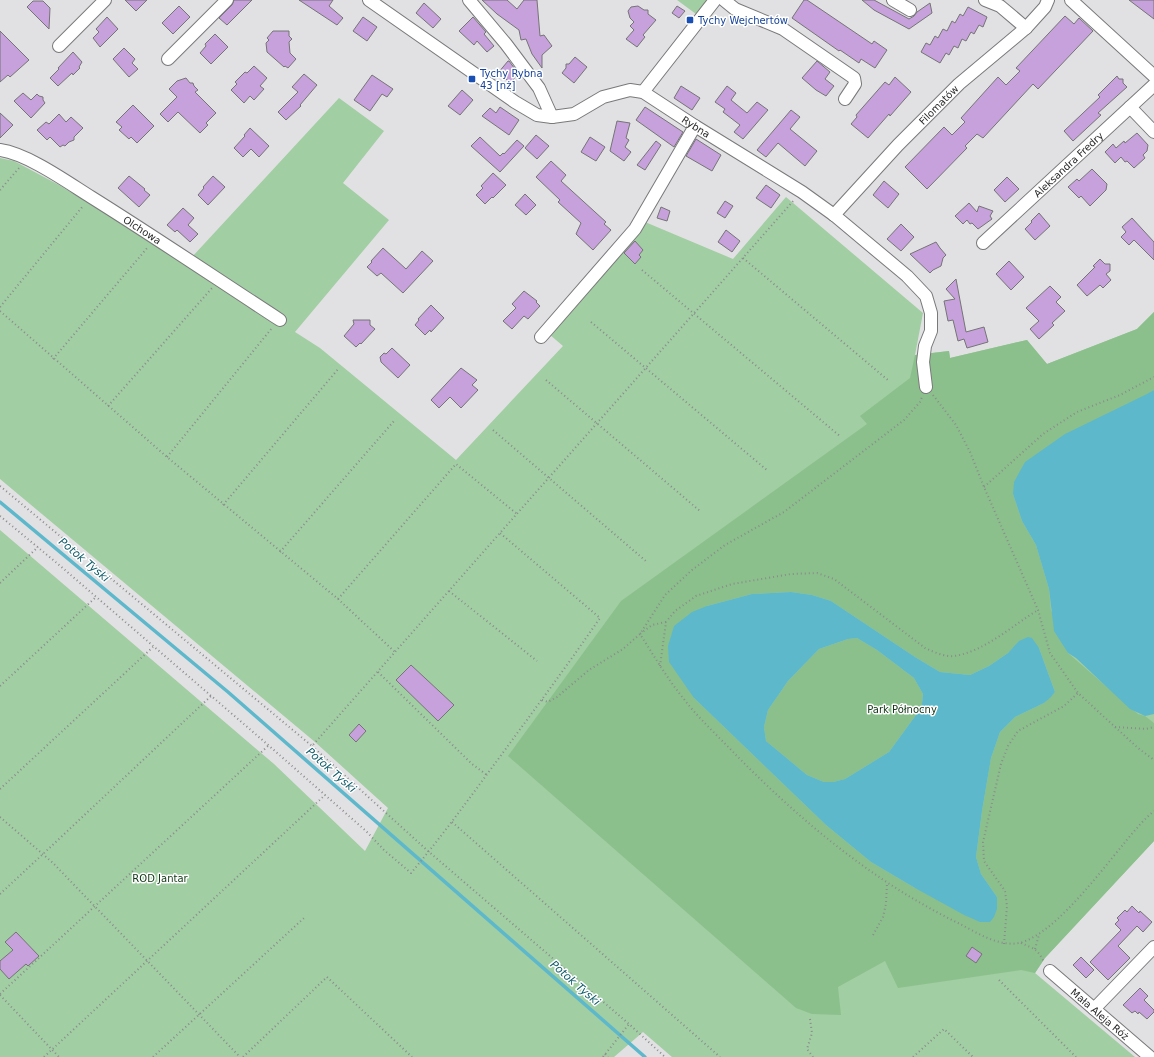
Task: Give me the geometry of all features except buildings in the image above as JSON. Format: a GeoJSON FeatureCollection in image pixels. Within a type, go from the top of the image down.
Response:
{"type":"FeatureCollection","features":[{"type":"Feature","properties":{"kind":"street"},"geometry":{"type":"LineString","coordinates":[[59,46],[105,0]]}},
{"type":"Feature","properties":{"kind":"street"},"geometry":{"type":"LineString","coordinates":[[168,59],[227,0]]}},
{"type":"Feature","properties":{"kind":"street"},"geometry":{"type":"LineString","coordinates":[[369,0],[515,102],[537,115],[552,117],[574,114],[603,98],[630,90],[643,92],[715,0]]}},
{"type":"Feature","properties":{"kind":"street"},"geometry":{"type":"LineString","coordinates":[[469,0],[506,44],[539,88],[552,117]]}},
{"type":"Feature","properties":{"kind":"street"},"geometry":{"type":"LineString","coordinates":[[724,0],[735,9],[783,29],[854,78],[855,84],[845,99]]}},
{"type":"Feature","properties":{"kind":"street"},"geometry":{"type":"LineString","coordinates":[[893,0],[910,10]]}},
{"type":"Feature","properties":{"kind":"street"},"geometry":{"type":"LineString","coordinates":[[985,0],[1000,6],[1026,28]]}},
{"type":"Feature","properties":{"kind":"street","name":"Filomatów"},"geometry":{"type":"LineString","coordinates":[[834,215],[898,145],[959,84],[1026,28],[1048,0]]}},
{"type":"Feature","properties":{"kind":"street"},"geometry":{"type":"LineString","coordinates":[[1071,0],[1154,76]]}},
{"type":"Feature","properties":{"kind":"street","name":"Aleksandra Fredry"},"geometry":{"type":"LineString","coordinates":[[983,244],[1154,85]]}},
{"type":"Feature","properties":{"kind":"street","name":"Rybna"},"geometry":{"type":"LineString","coordinates":[[643,92],[802,192],[834,215],[907,276],[926,296],[931,313],[931,331],[923,362],[926,387]]}},
{"type":"Feature","properties":{"kind":"street"},"geometry":{"type":"LineString","coordinates":[[1130,106],[1154,132]]}},
{"type":"Feature","properties":{"kind":"street"},"geometry":{"type":"LineString","coordinates":[[541,337],[635,229],[696,126]]}},
{"type":"Feature","properties":{"kind":"street","name":"Olchowa"},"geometry":{"type":"LineString","coordinates":[[0,150],[23,156],[155,238],[279,319]]}},
{"type":"Feature","properties":{"kind":"street"},"geometry":{"type":"LineString","coordinates":[[1094,1009],[1154,947]]}},
{"type":"Feature","properties":{"kind":"street","name":"Mała Aleja Róż"},"geometry":{"type":"LineString","coordinates":[[1050,971],[1150,1057]]}},
{"type":"Feature","properties":{"kind":"path"},"geometry":{"type":"LineString","coordinates":[[0,190],[20,166]]}},
{"type":"Feature","properties":{"kind":"path"},"geometry":{"type":"LineString","coordinates":[[312,746],[802,192]]}},
{"type":"Feature","properties":{"kind":"path"},"geometry":{"type":"LineString","coordinates":[[0,307],[85,204]]}},
{"type":"Feature","properties":{"kind":"path"},"geometry":{"type":"LineString","coordinates":[[54,359],[155,238]]}},
{"type":"Feature","properties":{"kind":"path"},"geometry":{"type":"LineString","coordinates":[[743,258],[889,381]]}},
{"type":"Feature","properties":{"kind":"path"},"geometry":{"type":"LineString","coordinates":[[642,270],[841,436]]}},
{"type":"Feature","properties":{"kind":"path"},"geometry":{"type":"LineString","coordinates":[[108,406],[212,288]]}},
{"type":"Feature","properties":{"kind":"path"},"geometry":{"type":"LineString","coordinates":[[0,311],[222,505],[338,599],[395,652]]}},
{"type":"Feature","properties":{"kind":"path"},"geometry":{"type":"LineString","coordinates":[[166,457],[279,319]]}},
{"type":"Feature","properties":{"kind":"path"},"geometry":{"type":"LineString","coordinates":[[591,322],[768,472]]}},
{"type":"Feature","properties":{"kind":"path"},"geometry":{"type":"LineString","coordinates":[[222,505],[339,368]]}},
{"type":"Feature","properties":{"kind":"path"},"geometry":{"type":"LineString","coordinates":[[984,487],[1038,439],[1077,412],[1120,395],[1154,377]]}},
{"type":"Feature","properties":{"kind":"path"},"geometry":{"type":"LineString","coordinates":[[546,380],[700,511]]}},
{"type":"Feature","properties":{"kind":"path"},"geometry":{"type":"LineString","coordinates":[[640,634],[666,595],[692,570],[725,545],[784,512],[904,420],[920,402],[926,387],[956,425],[970,452],[1038,610],[1050,653],[1078,693],[1138,748],[1154,760]]}},
{"type":"Feature","properties":{"kind":"path"},"geometry":{"type":"LineString","coordinates":[[280,552],[394,421]]}},
{"type":"Feature","properties":{"kind":"path"},"geometry":{"type":"LineString","coordinates":[[493,430],[647,562]]}},
{"type":"Feature","properties":{"kind":"path"},"geometry":{"type":"LineString","coordinates":[[338,599],[456,464],[517,514]]}},
{"type":"Feature","properties":{"kind":"path"},"geometry":{"type":"LineString","coordinates":[[0,486],[312,746],[429,852],[629,1024],[664,1057]]}},
{"type":"Feature","properties":{"kind":"path"},"geometry":{"type":"LineString","coordinates":[[0,516],[269,745],[411,873],[429,852],[487,775],[600,618],[500,533]]}},
{"type":"Feature","properties":{"kind":"path"},"geometry":{"type":"LineString","coordinates":[[0,583],[38,547]]}},
{"type":"Feature","properties":{"kind":"path"},"geometry":{"type":"LineString","coordinates":[[660,666],[666,622],[675,611],[696,596],[732,584],[791,574],[817,574],[834,579],[925,648],[942,655],[954,656],[975,649],[999,636],[1038,610]]}},
{"type":"Feature","properties":{"kind":"path"},"geometry":{"type":"LineString","coordinates":[[449,591],[537,661]]}},
{"type":"Feature","properties":{"kind":"path"},"geometry":{"type":"LineString","coordinates":[[0,686],[96,597]]}},
{"type":"Feature","properties":{"kind":"path"},"geometry":{"type":"LineString","coordinates":[[542,700],[548,702],[558,697],[590,670],[623,649],[652,625],[666,622]]}},
{"type":"Feature","properties":{"kind":"path"},"geometry":{"type":"LineString","coordinates":[[640,634],[660,666],[683,698],[707,726],[770,789],[864,867],[887,883],[949,918],[1004,944],[1019,943],[1039,935],[1070,907],[1137,828],[1154,811]]}},
{"type":"Feature","properties":{"kind":"path"},"geometry":{"type":"LineString","coordinates":[[0,789],[153,646]]}},
{"type":"Feature","properties":{"kind":"path"},"geometry":{"type":"LineString","coordinates":[[378,672],[472,764],[487,775]]}},
{"type":"Feature","properties":{"kind":"path"},"geometry":{"type":"LineString","coordinates":[[1004,944],[1007,906],[1005,891],[984,861],[983,842],[1002,764],[1008,746],[1018,731],[1064,706],[1078,693]]}},
{"type":"Feature","properties":{"kind":"path"},"geometry":{"type":"LineString","coordinates":[[0,894],[211,696]]}},
{"type":"Feature","properties":{"kind":"path"},"geometry":{"type":"LineString","coordinates":[[1115,727],[1146,729],[1154,727]]}},
{"type":"Feature","properties":{"kind":"path"},"geometry":{"type":"LineString","coordinates":[[59,1057],[0,995],[269,745]]}},
{"type":"Feature","properties":{"kind":"path"},"geometry":{"type":"LineString","coordinates":[[44,1057],[325,794]]}},
{"type":"Feature","properties":{"kind":"path"},"geometry":{"type":"LineString","coordinates":[[0,817],[43,854],[241,1057],[327,977],[412,1057]]}},
{"type":"Feature","properties":{"kind":"path"},"geometry":{"type":"LineString","coordinates":[[451,822],[720,1057]]}},
{"type":"Feature","properties":{"kind":"path"},"geometry":{"type":"LineString","coordinates":[[873,935],[883,917],[886,904],[887,883]]}},
{"type":"Feature","properties":{"kind":"path"},"geometry":{"type":"LineString","coordinates":[[154,1057],[199,1013],[304,918]]}},
{"type":"Feature","properties":{"kind":"path"},"geometry":{"type":"LineString","coordinates":[[1035,949],[1039,935]]}},
{"type":"Feature","properties":{"kind":"path"},"geometry":{"type":"LineString","coordinates":[[1019,943],[1035,949],[1040,953],[1043,961],[1050,971]]}},
{"type":"Feature","properties":{"kind":"path"},"geometry":{"type":"LineString","coordinates":[[999,980],[1076,1057]]}},
{"type":"Feature","properties":{"kind":"path"},"geometry":{"type":"LineString","coordinates":[[810,1019],[812,1033],[807,1050],[813,1057]]}},
{"type":"Feature","properties":{"kind":"path"},"geometry":{"type":"LineString","coordinates":[[603,1057],[629,1024]]}},
{"type":"Feature","properties":{"kind":"path"},"geometry":{"type":"LineString","coordinates":[[913,1057],[944,1028],[973,1057]]}},
{"type":"Feature","properties":{"kind":"path"},"geometry":{"type":"LineString","coordinates":[[605,1054],[608,1057]]}},
{"type":"Feature","properties":{"kind":"green space"},"geometry":{"type":"Polygon","coordinates":[[[677,0],[707,0],[696,14],[677,0]]]}},
{"type":"Feature","properties":{"kind":"green space","name":"ROD Jantar"},"geometry":{"type":"Polygon","coordinates":[[[339,98],[384,131],[343,183],[389,220],[295,332],[320,348],[456,460],[563,346],[549,334],[645,222],[733,259],[786,197],[923,313],[915,355],[949,351],[950,358],[1027,340],[1047,364],[1137,329],[1154,312],[1154,841],[1045,958],[1035,973],[1135,1057],[672,1057],[643,1032],[614,1057],[0,1057],[0,530],[274,764],[365,851],[388,808],[315,742],[0,479],[0,158],[14,161],[59,185],[183,261],[192,257],[339,98]]]}},
{"type":"Feature","properties":{"kind":"green space","name":"Park Północny"},"geometry":{"type":"Polygon","coordinates":[[[1154,312],[1154,390],[1013,494],[1022,521],[1036,545],[1049,589],[1051,610],[1068,653],[1138,714],[1145,716],[1154,723],[1154,841],[1045,958],[1035,973],[1021,970],[898,988],[885,961],[838,987],[841,1015],[812,1014],[796,1008],[508,756],[621,601],[867,424],[860,416],[910,378],[915,355],[949,351],[950,358],[1027,340],[1047,364],[1137,329],[1154,312]],[[791,592],[752,594],[707,606],[694,698],[826,825],[871,862],[915,888],[997,897],[981,874],[976,857],[982,811],[991,758],[1000,732],[1015,717],[1044,703],[1055,692],[1039,648],[1020,641],[1008,653],[989,666],[970,675],[940,672],[831,601],[812,595],[791,592]]]}},
{"type":"Feature","properties":{"kind":"green space"},"geometry":{"type":"Polygon","coordinates":[[[857,638],[877,650],[914,678],[923,694],[922,704],[916,715],[889,752],[845,779],[833,782],[824,782],[807,775],[766,741],[764,727],[768,710],[788,681],[819,649],[848,639],[857,638]]]}},
{"type":"Feature","properties":{"kind":"water"},"geometry":{"type":"Polygon","coordinates":[[[1154,390],[1154,714],[1145,716],[1130,709],[1076,658],[1068,653],[1054,631],[1049,589],[1036,545],[1022,521],[1013,494],[1014,482],[1025,462],[1065,434],[1154,390]]]}},
{"type":"Feature","properties":{"kind":"water"},"geometry":{"type":"Polygon","coordinates":[[[791,592],[812,595],[831,601],[940,672],[970,675],[989,666],[1008,653],[1019,641],[1028,637],[1032,638],[1039,648],[1055,692],[1044,703],[1015,717],[1000,732],[991,758],[976,857],[981,874],[997,897],[997,909],[990,922],[980,922],[964,915],[871,862],[826,825],[694,698],[669,662],[668,646],[674,626],[692,612],[707,606],[752,594],[791,592]],[[857,638],[848,639],[819,649],[788,681],[768,710],[764,727],[766,741],[807,775],[824,782],[833,782],[845,779],[889,752],[916,715],[922,704],[923,694],[914,678],[877,650],[857,638]]]}},
{"type":"Feature","properties":{"kind":"waterway","name":"Potok Tyski"},"geometry":{"type":"LineString","coordinates":[[0,502],[228,692],[645,1057]]}},
{"type":"Feature","properties":{"kind":"place","name":"Tychy Wejchertów"},"geometry":{"type":"Point","coordinates":[690,20]}},
{"type":"Feature","properties":{"kind":"place","name":"Tychy Rybna 43 [nż]"},"geometry":{"type":"Point","coordinates":[472,79]}}]}
